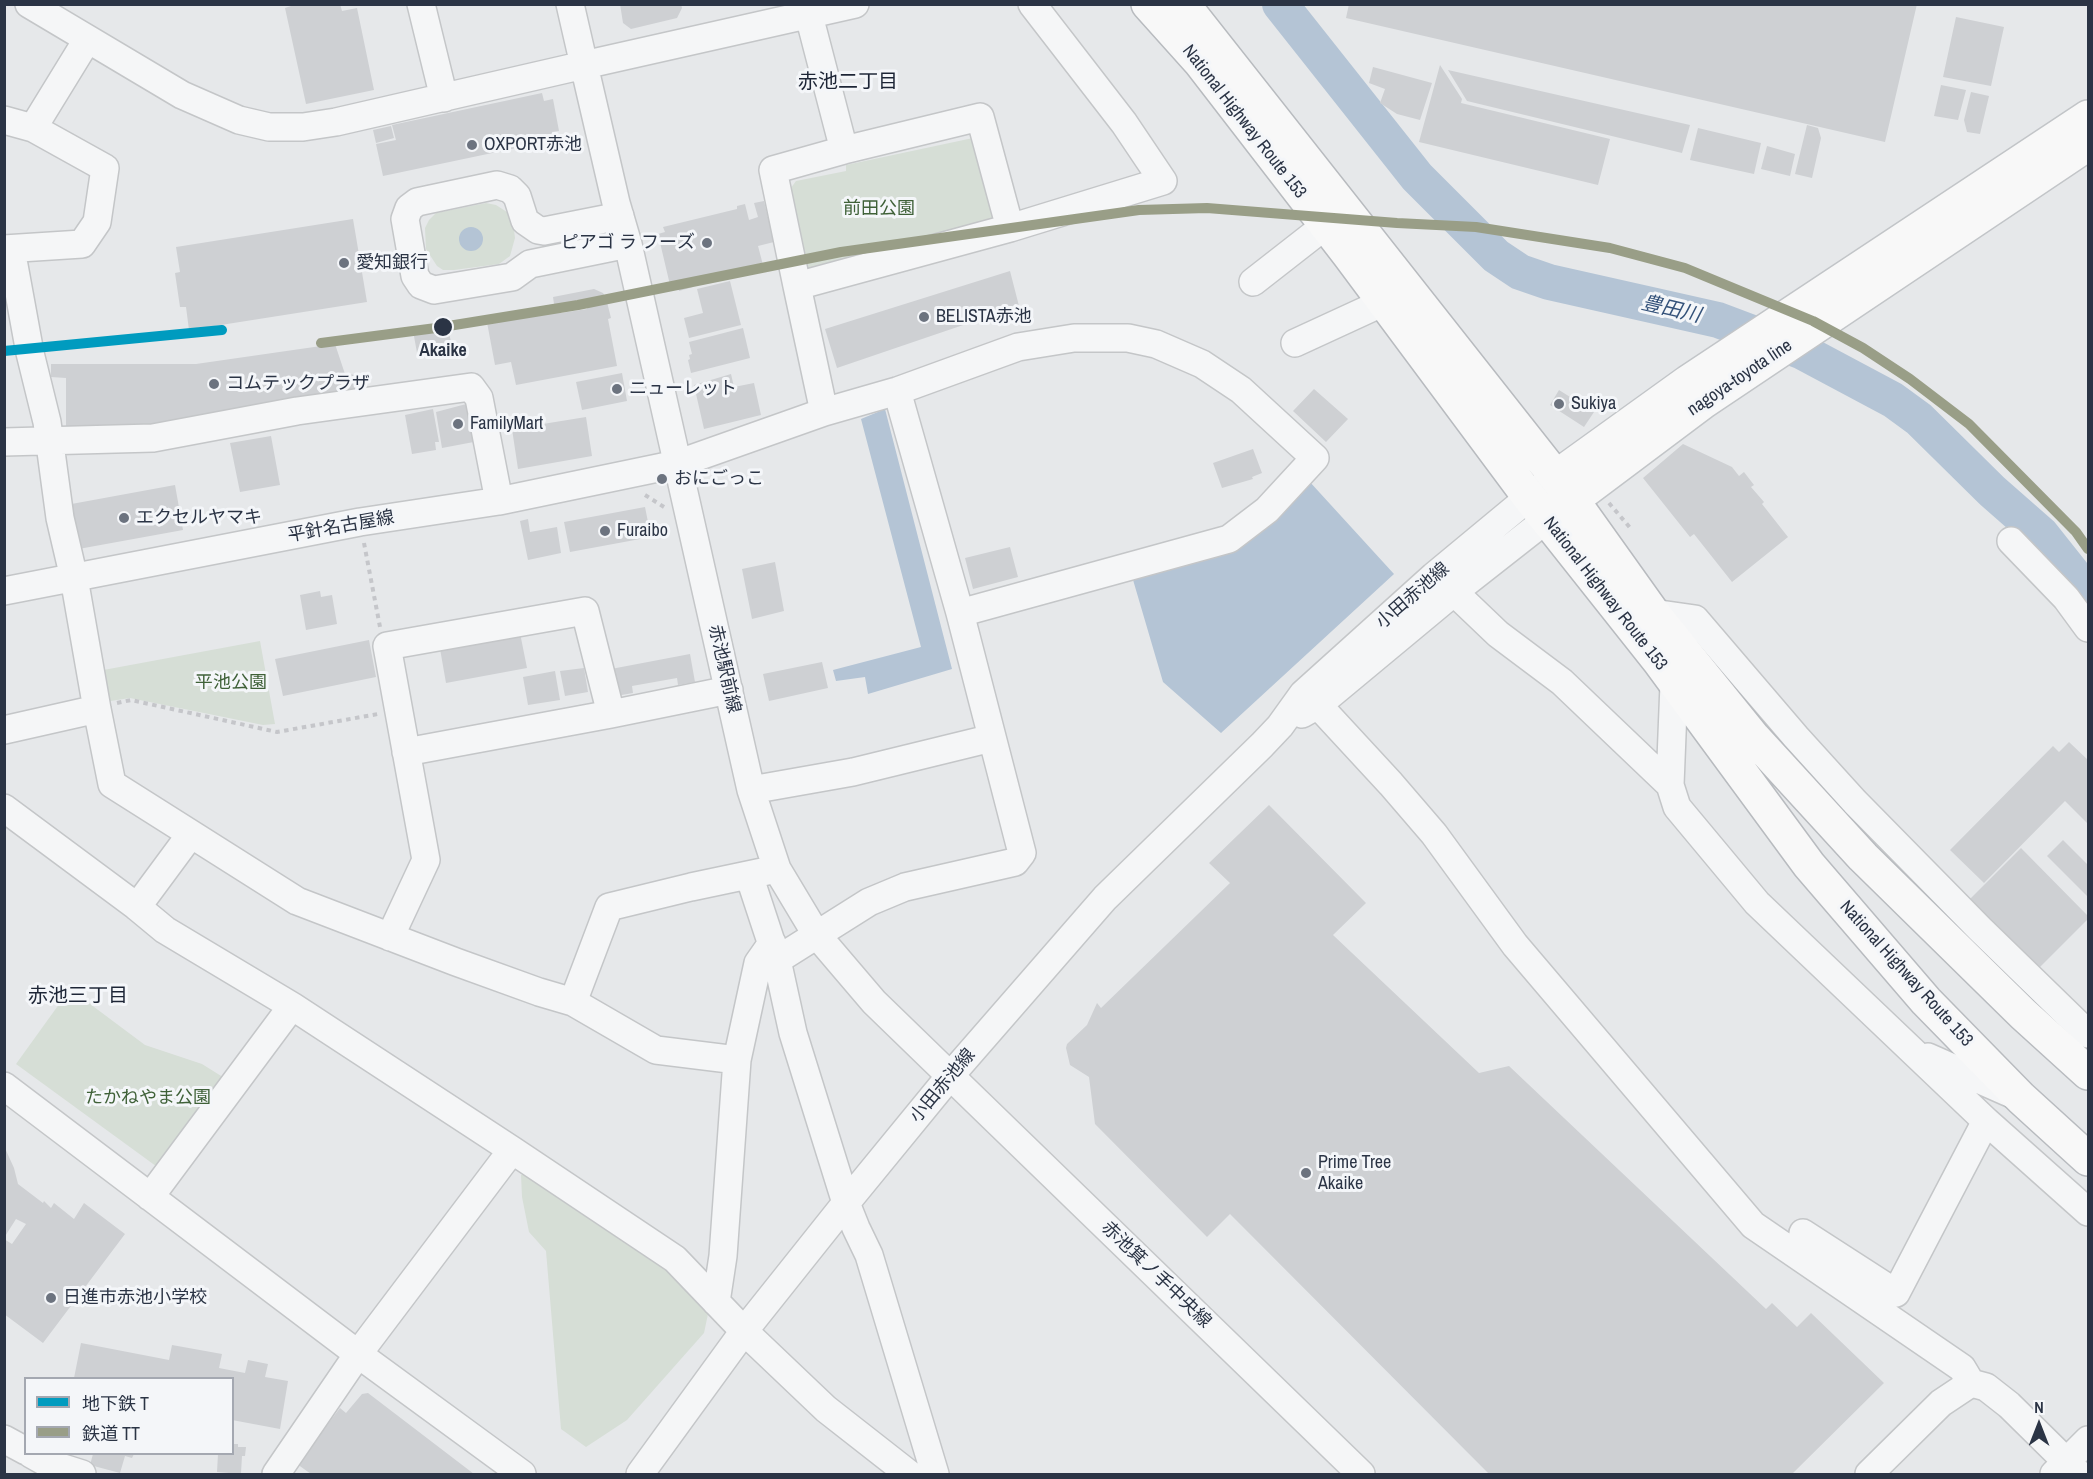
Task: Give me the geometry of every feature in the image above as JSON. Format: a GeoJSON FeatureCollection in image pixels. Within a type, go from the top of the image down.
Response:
{"type":"FeatureCollection","features":[{"type":"Feature","properties":{"kind":"main road","name":"National Highway Route 153"},"geometry":{"type":"LineString","coordinates":[[1148,4],[1200,62],[1326,225],[1538,508],[1659,661],[1809,865],[1926,1001],[2021,1098],[2088,1159]]}},
{"type":"Feature","properties":{"kind":"main road","name":"National Highway Route 153"},"geometry":{"type":"LineString","coordinates":[[1183,4],[1564,488],[1653,613],[1754,738],[1863,856],[2023,1014],[2088,1073]]}},
{"type":"Feature","properties":{"kind":"main road","name":"nagoya-toyota line"},"geometry":{"type":"LineString","coordinates":[[1538,508],[1696,392],[2088,117]]}},
{"type":"Feature","properties":{"kind":"main road","name":"nagoya-toyota line"},"geometry":{"type":"LineString","coordinates":[[1696,392],[2088,144]]}},
{"type":"Feature","properties":{"kind":"street"},"geometry":{"type":"LineString","coordinates":[[29,4],[200,104],[239,120],[269,127],[303,127],[336,122],[808,10],[855,4]]}},
{"type":"Feature","properties":{"kind":"street"},"geometry":{"type":"LineString","coordinates":[[421,4],[444,98]]}},
{"type":"Feature","properties":{"kind":"street","name":"赤池駅前線"},"geometry":{"type":"LineString","coordinates":[[570,4],[751,790],[777,869],[816,934],[874,1002],[950,1076]]}},
{"type":"Feature","properties":{"kind":"street"},"geometry":{"type":"LineString","coordinates":[[796,286],[1010,228],[1163,181],[1124,123],[1032,4]]}},
{"type":"Feature","properties":{"kind":"street"},"geometry":{"type":"LineString","coordinates":[[808,10],[844,150]]}},
{"type":"Feature","properties":{"kind":"street"},"geometry":{"type":"LineString","coordinates":[[33,128],[87,40]]}},
{"type":"Feature","properties":{"kind":"street"},"geometry":{"type":"LineString","coordinates":[[824,412],[773,170],[980,117],[1010,228]]}},
{"type":"Feature","properties":{"kind":"street"},"geometry":{"type":"LineString","coordinates":[[4,120],[33,128],[105,168],[97,222],[82,244],[8,249],[47,422],[60,518],[74,578],[112,784],[297,901],[539,992],[573,1002],[656,1050],[737,1060]]}},
{"type":"Feature","properties":{"kind":"street"},"geometry":{"type":"LineString","coordinates":[[530,264],[530,247],[525,221],[517,196],[510,189],[497,184],[417,202],[409,208],[405,219],[415,276],[422,285],[434,290],[512,277],[530,264],[627,244]]}},
{"type":"Feature","properties":{"kind":"street"},"geometry":{"type":"LineString","coordinates":[[525,221],[537,230],[544,231],[618,210]]}},
{"type":"Feature","properties":{"kind":"street"},"geometry":{"type":"LineString","coordinates":[[1253,282],[1326,225]]}},
{"type":"Feature","properties":{"kind":"street"},"geometry":{"type":"LineString","coordinates":[[1295,343],[1384,302]]}},
{"type":"Feature","properties":{"kind":"street","name":"平針名古屋線"},"geometry":{"type":"LineString","coordinates":[[4,591],[360,522],[499,501],[677,464],[824,412],[897,391],[1018,347],[1074,338],[1128,338],[1156,344],[1202,364],[1241,390],[1315,458],[1267,510],[1229,539],[960,613]]}},
{"type":"Feature","properties":{"kind":"street"},"geometry":{"type":"LineString","coordinates":[[4,442],[153,438],[297,411],[471,387],[479,398],[499,501]]}},
{"type":"Feature","properties":{"kind":"street"},"geometry":{"type":"LineString","coordinates":[[716,1302],[723,1256],[737,1060],[758,963],[775,952],[816,934],[868,902],[905,887],[1016,862],[1022,853],[960,613],[897,391]]}},
{"type":"Feature","properties":{"kind":"street","name":"小田赤池線"},"geometry":{"type":"LineString","coordinates":[[1280,726],[1318,705],[1454,592],[1538,508]]}},
{"type":"Feature","properties":{"kind":"street","name":"小田赤池線"},"geometry":{"type":"LineString","coordinates":[[640,1474],[744,1331],[846,1203],[950,1076],[1105,898],[1280,726],[1303,694],[1434,576],[1538,508]]}},
{"type":"Feature","properties":{"kind":"street"},"geometry":{"type":"LineString","coordinates":[[2011,541],[2066,598],[2088,628]]}},
{"type":"Feature","properties":{"kind":"street"},"geometry":{"type":"LineString","coordinates":[[1454,592],[1498,634],[1562,682],[1670,785]]}},
{"type":"Feature","properties":{"kind":"street"},"geometry":{"type":"LineString","coordinates":[[390,937],[426,860],[387,646],[585,611],[611,714]]}},
{"type":"Feature","properties":{"kind":"street"},"geometry":{"type":"LineString","coordinates":[[1653,613],[1695,620],[1855,802],[2088,1034]]}},
{"type":"Feature","properties":{"kind":"street"},"geometry":{"type":"LineString","coordinates":[[1674,684],[1670,785],[1677,807],[1757,903],[1986,1121],[2088,1212]]}},
{"type":"Feature","properties":{"kind":"street"},"geometry":{"type":"LineString","coordinates":[[406,752],[729,690]]}},
{"type":"Feature","properties":{"kind":"street"},"geometry":{"type":"LineString","coordinates":[[1318,705],[1434,834],[1515,945],[1753,1225],[1962,1368],[1971,1383],[1986,1387],[2008,1405],[2066,1470],[2088,1440]]}},
{"type":"Feature","properties":{"kind":"street"},"geometry":{"type":"LineString","coordinates":[[4,730],[97,709]]}},
{"type":"Feature","properties":{"kind":"street"},"geometry":{"type":"LineString","coordinates":[[751,790],[853,772],[992,738]]}},
{"type":"Feature","properties":{"kind":"street"},"geometry":{"type":"LineString","coordinates":[[4,808],[165,930],[292,1006],[675,1259],[744,1331],[826,1409],[909,1474]]}},
{"type":"Feature","properties":{"kind":"street"},"geometry":{"type":"LineString","coordinates":[[137,907],[191,834]]}},
{"type":"Feature","properties":{"kind":"street"},"geometry":{"type":"LineString","coordinates":[[573,1002],[609,907],[777,869]]}},
{"type":"Feature","properties":{"kind":"street"},"geometry":{"type":"LineString","coordinates":[[750,875],[775,952],[793,1034],[846,1203],[869,1254],[935,1474]]}},
{"type":"Feature","properties":{"kind":"street"},"geometry":{"type":"LineString","coordinates":[[150,1197],[292,1006]]}},
{"type":"Feature","properties":{"kind":"street"},"geometry":{"type":"LineString","coordinates":[[1909,1049],[2021,1098]]}},
{"type":"Feature","properties":{"kind":"street","name":"赤池箕ノ手中央線"},"geometry":{"type":"LineString","coordinates":[[950,1076],[1349,1470]]}},
{"type":"Feature","properties":{"kind":"street"},"geometry":{"type":"LineString","coordinates":[[4,1086],[358,1354],[522,1474]]}},
{"type":"Feature","properties":{"kind":"street"},"geometry":{"type":"LineString","coordinates":[[1803,1233],[1896,1293],[1986,1121]]}},
{"type":"Feature","properties":{"kind":"street"},"geometry":{"type":"LineString","coordinates":[[276,1474],[358,1354],[512,1150]]}},
{"type":"Feature","properties":{"kind":"street"},"geometry":{"type":"LineString","coordinates":[[1869,1474],[1941,1403],[1971,1383]]}},
{"type":"Feature","properties":{"kind":"street"},"geometry":{"type":"LineString","coordinates":[[4,1438],[24,1452]]}},
{"type":"Feature","properties":{"kind":"street"},"geometry":{"type":"LineString","coordinates":[[36,1460],[82,1474]]}},
{"type":"Feature","properties":{"kind":"path"},"geometry":{"type":"LineString","coordinates":[[644,494],[664,507],[666,518]]}},
{"type":"Feature","properties":{"kind":"path"},"geometry":{"type":"LineString","coordinates":[[363,540],[382,639],[387,646]]}},
{"type":"Feature","properties":{"kind":"path"},"geometry":{"type":"LineString","coordinates":[[97,709],[104,705],[131,700],[277,732],[399,711]]}},
{"type":"Feature","properties":{"kind":"green space","name":"前田公園"},"geometry":{"type":"Polygon","coordinates":[[[973,138],[998,219],[807,274],[788,192],[796,181],[846,171],[846,165],[973,138]]]}},
{"type":"Feature","properties":{"kind":"green space"},"geometry":{"type":"Polygon","coordinates":[[[486,203],[496,205],[507,212],[513,222],[515,238],[510,256],[499,264],[454,270],[443,270],[437,266],[426,249],[425,228],[429,220],[436,213],[486,203]]]}},
{"type":"Feature","properties":{"kind":"green space","name":"平池公園"},"geometry":{"type":"Polygon","coordinates":[[[260,641],[275,724],[263,725],[130,698],[104,702],[98,671],[260,641]]]}},
{"type":"Feature","properties":{"kind":"green space","name":"たかねやま公園"},"geometry":{"type":"Polygon","coordinates":[[[70,989],[145,1045],[202,1064],[226,1079],[160,1169],[16,1064],[70,989]]]}},
{"type":"Feature","properties":{"kind":"green space"},"geometry":{"type":"Polygon","coordinates":[[[532,1166],[671,1266],[708,1314],[704,1333],[627,1420],[586,1447],[561,1429],[546,1251],[529,1232],[522,1197],[521,1175],[532,1166]]]}},
{"type":"Feature","properties":{"kind":"water"},"geometry":{"type":"Polygon","coordinates":[[[471,227],[480,230],[483,239],[480,248],[471,251],[462,248],[459,239],[462,230],[471,227]]]}},
{"type":"Feature","properties":{"kind":"water"},"geometry":{"type":"Polygon","coordinates":[[[885,409],[952,669],[868,694],[865,677],[836,681],[833,670],[921,647],[861,419],[885,409]]]}},
{"type":"Feature","properties":{"kind":"water"},"geometry":{"type":"Polygon","coordinates":[[[1309,481],[1394,574],[1221,733],[1163,682],[1131,573],[1223,554],[1309,481]]]}},
{"type":"Feature","properties":{"kind":"building"},"geometry":{"type":"Polygon","coordinates":[[[297,4],[340,4],[342,11],[357,8],[374,90],[306,104],[285,8],[297,4]]]}},
{"type":"Feature","properties":{"kind":"building"},"geometry":{"type":"Polygon","coordinates":[[[620,4],[681,4],[682,8],[677,18],[631,29],[623,23],[620,4]]]}},
{"type":"Feature","properties":{"kind":"building"},"geometry":{"type":"Polygon","coordinates":[[[1349,4],[1917,4],[1885,142],[1346,18],[1349,4]]]}},
{"type":"Feature","properties":{"kind":"building"},"geometry":{"type":"Polygon","coordinates":[[[1956,17],[2004,27],[1991,86],[1943,77],[1956,17]]]}},
{"type":"Feature","properties":{"kind":"building"},"geometry":{"type":"Polygon","coordinates":[[[1440,65],[1462,99],[1461,103],[1610,139],[1598,185],[1419,142],[1440,65]]]}},
{"type":"Feature","properties":{"kind":"building"},"geometry":{"type":"Polygon","coordinates":[[[1373,67],[1432,83],[1420,120],[1397,114],[1380,103],[1385,89],[1369,83],[1373,67]]]}},
{"type":"Feature","properties":{"kind":"building"},"geometry":{"type":"Polygon","coordinates":[[[1448,70],[1690,125],[1682,153],[1467,101],[1448,70]]]}},
{"type":"Feature","properties":{"kind":"building"},"geometry":{"type":"Polygon","coordinates":[[[1941,85],[1966,90],[1958,120],[1934,116],[1941,85]]]}},
{"type":"Feature","properties":{"kind":"building"},"geometry":{"type":"Polygon","coordinates":[[[1971,92],[1989,96],[1980,134],[1967,132],[1964,120],[1971,92]]]}},
{"type":"Feature","properties":{"kind":"building"},"geometry":{"type":"Polygon","coordinates":[[[542,93],[544,101],[553,99],[559,131],[552,132],[554,140],[383,176],[376,144],[396,140],[392,125],[542,93]]]}},
{"type":"Feature","properties":{"kind":"building"},"geometry":{"type":"Polygon","coordinates":[[[1807,125],[1818,128],[1821,138],[1812,178],[1795,174],[1807,125]]]}},
{"type":"Feature","properties":{"kind":"building"},"geometry":{"type":"Polygon","coordinates":[[[391,126],[394,138],[376,143],[373,130],[391,126]]]}},
{"type":"Feature","properties":{"kind":"building"},"geometry":{"type":"Polygon","coordinates":[[[1698,128],[1761,143],[1754,174],[1690,160],[1698,128]]]}},
{"type":"Feature","properties":{"kind":"building"},"geometry":{"type":"Polygon","coordinates":[[[1767,146],[1795,154],[1790,176],[1761,169],[1767,146]]]}},
{"type":"Feature","properties":{"kind":"building"},"geometry":{"type":"Polygon","coordinates":[[[764,201],[774,242],[758,246],[763,265],[692,282],[693,287],[679,291],[677,283],[670,285],[658,234],[665,232],[663,227],[737,209],[737,206],[745,204],[749,220],[758,217],[754,203],[764,201]]]}},
{"type":"Feature","properties":{"kind":"building"},"geometry":{"type":"Polygon","coordinates":[[[353,219],[367,302],[189,330],[186,307],[180,307],[175,273],[180,272],[176,247],[353,219]]]}},
{"type":"Feature","properties":{"kind":"building","name":"BELISTA赤池"},"geometry":{"type":"Polygon","coordinates":[[[1010,271],[1019,306],[837,368],[825,329],[1010,271]]]}},
{"type":"Feature","properties":{"kind":"building"},"geometry":{"type":"Polygon","coordinates":[[[730,281],[741,325],[689,338],[684,318],[703,313],[697,289],[730,281]]]}},
{"type":"Feature","properties":{"kind":"building"},"geometry":{"type":"Polygon","coordinates":[[[594,289],[603,293],[611,318],[608,319],[617,366],[516,385],[511,362],[495,365],[486,317],[554,304],[553,297],[594,289]],[[589,302],[560,306],[561,313],[587,309],[589,302]]]}},
{"type":"Feature","properties":{"kind":"building"},"geometry":{"type":"Polygon","coordinates":[[[448,328],[453,351],[418,358],[413,331],[424,329],[424,332],[448,328]]]}},
{"type":"Feature","properties":{"kind":"building"},"geometry":{"type":"Polygon","coordinates":[[[743,328],[750,358],[691,373],[688,360],[689,355],[692,354],[689,342],[743,328]]]}},
{"type":"Feature","properties":{"kind":"building","name":"コムテックプラザ"},"geometry":{"type":"Polygon","coordinates":[[[335,344],[345,374],[360,375],[363,389],[152,425],[66,427],[66,378],[51,377],[51,364],[196,364],[335,344]]]}},
{"type":"Feature","properties":{"kind":"building"},"geometry":{"type":"Polygon","coordinates":[[[622,373],[627,401],[582,410],[576,382],[622,373]]]}},
{"type":"Feature","properties":{"kind":"building"},"geometry":{"type":"Polygon","coordinates":[[[731,374],[734,387],[754,383],[761,415],[704,429],[694,385],[731,374]]]}},
{"type":"Feature","properties":{"kind":"building"},"geometry":{"type":"Polygon","coordinates":[[[1314,389],[1348,419],[1326,442],[1293,411],[1314,389]]]}},
{"type":"Feature","properties":{"kind":"building"},"geometry":{"type":"Polygon","coordinates":[[[1559,390],[1594,412],[1584,427],[1550,405],[1559,390]]]}},
{"type":"Feature","properties":{"kind":"building"},"geometry":{"type":"Polygon","coordinates":[[[470,403],[479,441],[442,448],[436,412],[470,403]]]}},
{"type":"Feature","properties":{"kind":"building"},"geometry":{"type":"Polygon","coordinates":[[[433,409],[439,442],[435,442],[436,450],[412,454],[405,415],[433,409]]]}},
{"type":"Feature","properties":{"kind":"building"},"geometry":{"type":"Polygon","coordinates":[[[586,417],[592,456],[518,469],[512,429],[586,417]]]}},
{"type":"Feature","properties":{"kind":"building"},"geometry":{"type":"Polygon","coordinates":[[[271,436],[280,485],[240,492],[230,443],[271,436]]]}},
{"type":"Feature","properties":{"kind":"building"},"geometry":{"type":"Polygon","coordinates":[[[1683,444],[1732,467],[1739,476],[1744,472],[1754,485],[1751,487],[1764,502],[1762,504],[1788,537],[1732,582],[1694,534],[1690,537],[1643,478],[1683,444]]]}},
{"type":"Feature","properties":{"kind":"building"},"geometry":{"type":"Polygon","coordinates":[[[1253,449],[1262,473],[1252,477],[1253,479],[1222,488],[1213,463],[1253,449]]]}},
{"type":"Feature","properties":{"kind":"building","name":"エクセルヤマキ"},"geometry":{"type":"Polygon","coordinates":[[[175,485],[183,530],[73,550],[66,505],[175,485]]]}},
{"type":"Feature","properties":{"kind":"building"},"geometry":{"type":"Polygon","coordinates":[[[645,507],[651,537],[570,552],[564,522],[645,507]]]}},
{"type":"Feature","properties":{"kind":"building"},"geometry":{"type":"Polygon","coordinates":[[[528,519],[530,532],[557,527],[561,553],[528,560],[520,521],[528,519]]]}},
{"type":"Feature","properties":{"kind":"building"},"geometry":{"type":"Polygon","coordinates":[[[1010,547],[1018,577],[973,589],[965,558],[1010,547]]]}},
{"type":"Feature","properties":{"kind":"building"},"geometry":{"type":"Polygon","coordinates":[[[775,562],[784,611],[752,619],[742,569],[775,562]]]}},
{"type":"Feature","properties":{"kind":"building"},"geometry":{"type":"Polygon","coordinates":[[[320,591],[321,597],[332,595],[337,624],[306,630],[300,595],[320,591]]]}},
{"type":"Feature","properties":{"kind":"building"},"geometry":{"type":"Polygon","coordinates":[[[519,628],[527,668],[446,683],[439,643],[519,628]]]}},
{"type":"Feature","properties":{"kind":"building"},"geometry":{"type":"Polygon","coordinates":[[[369,640],[376,677],[283,696],[275,659],[369,640]]]}},
{"type":"Feature","properties":{"kind":"building"},"geometry":{"type":"Polygon","coordinates":[[[690,654],[695,682],[678,685],[677,678],[632,686],[633,693],[616,696],[611,669],[690,654]]]}},
{"type":"Feature","properties":{"kind":"building"},"geometry":{"type":"Polygon","coordinates":[[[822,662],[828,688],[769,701],[763,674],[822,662]]]}},
{"type":"Feature","properties":{"kind":"building"},"geometry":{"type":"Polygon","coordinates":[[[584,668],[588,692],[565,696],[560,671],[584,668]]]}},
{"type":"Feature","properties":{"kind":"building"},"geometry":{"type":"Polygon","coordinates":[[[555,671],[560,700],[528,705],[523,677],[555,671]]]}},
{"type":"Feature","properties":{"kind":"building"},"geometry":{"type":"Polygon","coordinates":[[[2069,742],[2088,760],[2088,824],[2065,801],[1984,883],[1950,850],[2053,746],[2059,752],[2069,742]]]}},
{"type":"Feature","properties":{"kind":"building"},"geometry":{"type":"Polygon","coordinates":[[[1269,805],[1366,903],[1333,935],[1479,1073],[1509,1066],[1766,1309],[1772,1303],[1797,1327],[1811,1313],[1884,1383],[1792,1474],[1489,1474],[1230,1214],[1207,1237],[1095,1124],[1089,1077],[1070,1065],[1067,1044],[1087,1025],[1097,1003],[1101,1008],[1230,883],[1209,863],[1269,805]]]}},
{"type":"Feature","properties":{"kind":"building"},"geometry":{"type":"Polygon","coordinates":[[[2063,840],[2088,865],[2088,897],[2047,856],[2063,840]]]}},
{"type":"Feature","properties":{"kind":"building"},"geometry":{"type":"Polygon","coordinates":[[[2021,848],[2088,916],[2088,919],[2039,968],[1970,899],[2021,848]]]}},
{"type":"Feature","properties":{"kind":"building"},"geometry":{"type":"Polygon","coordinates":[[[4,1146],[18,1184],[43,1203],[44,1201],[51,1208],[54,1203],[74,1219],[84,1203],[125,1234],[43,1343],[4,1314],[4,1239],[12,1244],[26,1224],[16,1219],[4,1238],[4,1146]]]}},
{"type":"Feature","properties":{"kind":"building"},"geometry":{"type":"Polygon","coordinates":[[[81,1343],[169,1360],[172,1345],[222,1354],[219,1368],[245,1373],[248,1360],[268,1364],[265,1377],[288,1381],[280,1429],[234,1420],[234,1377],[74,1377],[81,1343]]]}},
{"type":"Feature","properties":{"kind":"building"},"geometry":{"type":"Polygon","coordinates":[[[368,1393],[474,1474],[311,1474],[297,1464],[340,1408],[346,1413],[362,1394],[368,1393]]]}},
{"type":"Feature","properties":{"kind":"building"},"geometry":{"type":"Polygon","coordinates":[[[234,1444],[238,1444],[238,1447],[246,1447],[245,1456],[242,1456],[241,1473],[217,1472],[218,1455],[234,1455],[234,1444]]]}},
{"type":"Feature","properties":{"kind":"building"},"geometry":{"type":"Polygon","coordinates":[[[93,1455],[134,1455],[132,1458],[125,1456],[120,1473],[90,1465],[93,1455]]]}},
{"type":"Feature","properties":{"kind":"waterway","name":"豊田川"},"geometry":{"type":"LineString","coordinates":[[1280,4],[1417,177],[1496,256],[1520,272],[1549,282],[1718,320],[1803,352],[1893,400],[1919,419],[1992,491],[2041,534],[2088,593]]}},
{"type":"Feature","properties":{"kind":"metro line","name":"T"},"geometry":{"type":"LineString","coordinates":[[4,351],[222,330]]}},
{"type":"Feature","properties":{"kind":"rail line","name":"TT"},"geometry":{"type":"LineString","coordinates":[[321,343],[436,328],[578,305],[841,252],[1139,210],[1207,208],[1476,227],[1610,248],[1685,268],[1813,321],[1863,348],[1910,379],[1969,424],[2076,532],[2088,549]]}},
{"type":"Feature","properties":{"kind":"place","name":"OXPORT赤池"},"geometry":{"type":"Point","coordinates":[472,145]}},
{"type":"Feature","properties":{"kind":"place","name":"ピアゴ ラ フーズ"},"geometry":{"type":"Point","coordinates":[707,243]}},
{"type":"Feature","properties":{"kind":"place","name":"愛知銀行"},"geometry":{"type":"Point","coordinates":[344,263]}},
{"type":"Feature","properties":{"kind":"place","name":"BELISTA赤池"},"geometry":{"type":"Point","coordinates":[924,317]}},
{"type":"Feature","properties":{"kind":"place","name":"Akaike"},"geometry":{"type":"Point","coordinates":[443,327]}},
{"type":"Feature","properties":{"kind":"place","name":"コムテックプラザ"},"geometry":{"type":"Point","coordinates":[214,384]}},
{"type":"Feature","properties":{"kind":"place","name":"ニューレット"},"geometry":{"type":"Point","coordinates":[617,389]}},
{"type":"Feature","properties":{"kind":"place","name":"Sukiya"},"geometry":{"type":"Point","coordinates":[1559,404]}},
{"type":"Feature","properties":{"kind":"place","name":"FamilyMart"},"geometry":{"type":"Point","coordinates":[458,424]}},
{"type":"Feature","properties":{"kind":"place","name":"おにごっこ"},"geometry":{"type":"Point","coordinates":[662,479]}},
{"type":"Feature","properties":{"kind":"place","name":"エクセルヤマキ"},"geometry":{"type":"Point","coordinates":[124,518]}},
{"type":"Feature","properties":{"kind":"place","name":"Furaibo"},"geometry":{"type":"Point","coordinates":[605,531]}},
{"type":"Feature","properties":{"kind":"place","name":"Prime Tree Akaike"},"geometry":{"type":"Point","coordinates":[1306,1173]}},
{"type":"Feature","properties":{"kind":"place","name":"日進市赤池小学校"},"geometry":{"type":"Point","coordinates":[51,1298]}},
{"type":"Feature","properties":{"kind":"district","name":"赤池二丁目"},"geometry":{"type":"Point","coordinates":[848,83]}},
{"type":"Feature","properties":{"kind":"district","name":"赤池三丁目"},"geometry":{"type":"Point","coordinates":[78,997]}}]}
